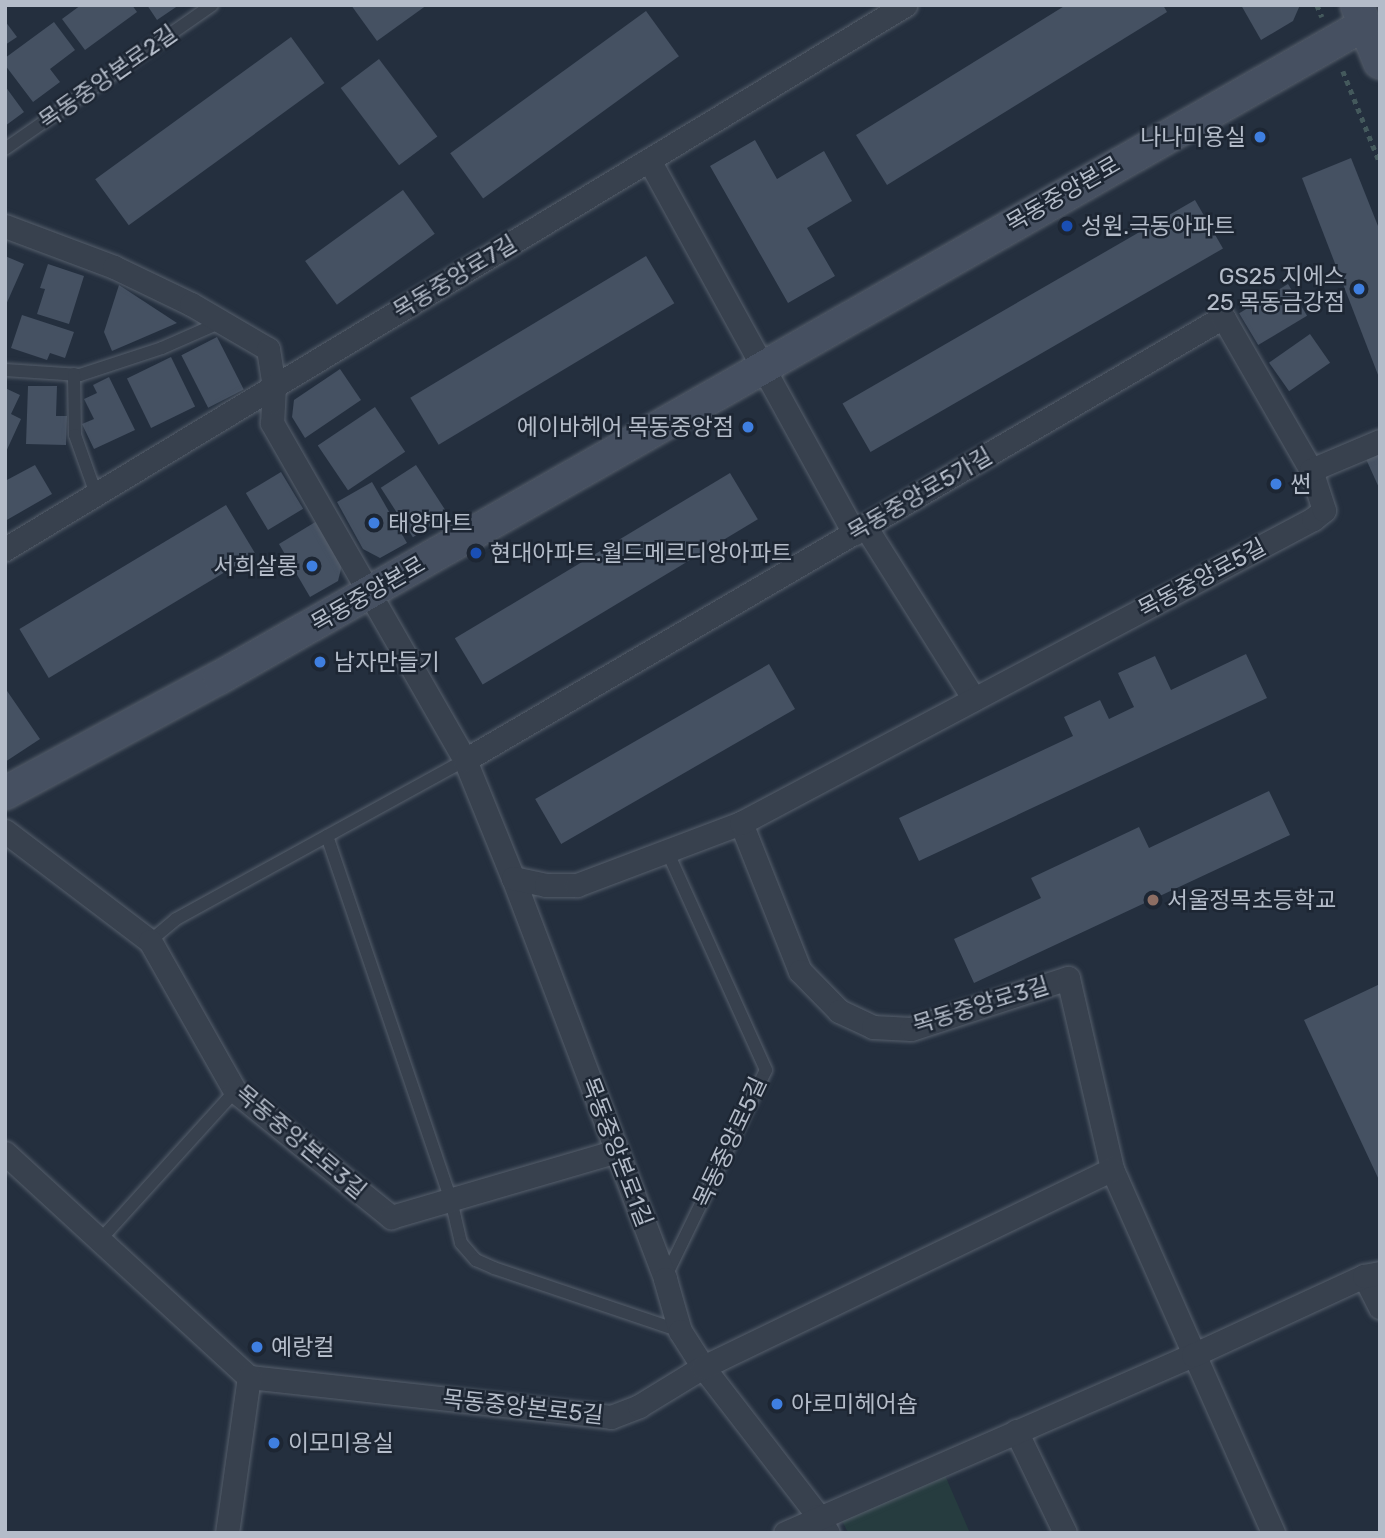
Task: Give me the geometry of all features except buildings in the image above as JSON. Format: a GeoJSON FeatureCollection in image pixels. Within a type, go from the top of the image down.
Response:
{"type":"FeatureCollection","features":[{"type":"Feature","properties":{"kind":"street","name":"목동중앙로7길"},"geometry":{"type":"LineString","coordinates":[[5,549],[905,5]]}},
{"type":"Feature","properties":{"kind":"street"},"geometry":{"type":"LineString","coordinates":[[1360,15],[1380,63]]}},
{"type":"Feature","properties":{"kind":"street","name":"목동중앙본로"},"geometry":{"type":"LineString","coordinates":[[5,793],[369,593],[1332,43],[1360,15]]}},
{"type":"Feature","properties":{"kind":"street"},"geometry":{"type":"LineString","coordinates":[[649,160],[764,367],[859,529],[974,699]]}},
{"type":"Feature","properties":{"kind":"street"},"geometry":{"type":"LineString","coordinates":[[5,226],[114,267],[268,349],[274,386],[272,423],[369,593]]}},
{"type":"Feature","properties":{"kind":"street","name":"목동중앙로5가길"},"geometry":{"type":"LineString","coordinates":[[465,760],[1223,317],[1311,470]]}},
{"type":"Feature","properties":{"kind":"street"},"geometry":{"type":"LineString","coordinates":[[1311,470],[1380,441]]}},
{"type":"Feature","properties":{"kind":"street","name":"목동중앙로5길"},"geometry":{"type":"LineString","coordinates":[[513,878],[546,885],[578,885],[741,823],[1313,519],[1324,510],[1311,470]]}},
{"type":"Feature","properties":{"kind":"street","name":"목동중앙본로1길"},"geometry":{"type":"LineString","coordinates":[[369,593],[465,760],[513,878],[665,1279],[680,1331],[703,1367],[823,1524]]}},
{"type":"Feature","properties":{"kind":"street","name":"목동중앙로3길"},"geometry":{"type":"LineString","coordinates":[[741,823],[800,971],[839,1011],[873,1027],[911,1029],[1068,978],[1112,1169],[1273,1533]]}},
{"type":"Feature","properties":{"kind":"street","name":"목동중앙본로3길"},"geometry":{"type":"LineString","coordinates":[[5,831],[150,941],[235,1091],[391,1217],[616,1151]]}},
{"type":"Feature","properties":{"kind":"street"},"geometry":{"type":"LineString","coordinates":[[5,1153],[249,1377],[227,1533]]}},
{"type":"Feature","properties":{"kind":"street","name":"목동중앙본로5길"},"geometry":{"type":"LineString","coordinates":[[249,1377],[611,1417],[639,1406],[703,1367],[1112,1169]]}},
{"type":"Feature","properties":{"kind":"street"},"geometry":{"type":"LineString","coordinates":[[785,1533],[823,1524],[1016,1431],[1372,1274],[1380,1307]]}},
{"type":"Feature","properties":{"kind":"street"},"geometry":{"type":"LineString","coordinates":[[1016,1431],[1065,1533]]}},
{"type":"Feature","properties":{"kind":"lane","name":"목동중앙본로2길"},"geometry":{"type":"LineString","coordinates":[[5,149],[212,5]]}},
{"type":"Feature","properties":{"kind":"lane"},"geometry":{"type":"LineString","coordinates":[[5,370],[74,374],[163,348],[221,322]]}},
{"type":"Feature","properties":{"kind":"lane"},"geometry":{"type":"LineString","coordinates":[[74,374],[75,435],[96,494]]}},
{"type":"Feature","properties":{"kind":"lane"},"geometry":{"type":"LineString","coordinates":[[150,941],[176,919],[465,760]]}},
{"type":"Feature","properties":{"kind":"lane"},"geometry":{"type":"LineString","coordinates":[[327,836],[451,1200],[461,1243],[476,1259],[503,1272],[680,1331]]}},
{"type":"Feature","properties":{"kind":"lane","name":"목동중앙로5길"},"geometry":{"type":"LineString","coordinates":[[665,1279],[766,1070],[667,851]]}},
{"type":"Feature","properties":{"kind":"lane"},"geometry":{"type":"LineString","coordinates":[[100,1240],[235,1091]]}},
{"type":"Feature","properties":{"kind":"path"},"geometry":{"type":"LineString","coordinates":[[1317,5],[1380,163]]}},
{"type":"Feature","properties":{"kind":"green space"},"geometry":{"type":"Polygon","coordinates":[[[944,1473],[970,1533],[848,1533],[841,1518],[944,1473]]]}},
{"type":"Feature","properties":{"kind":"place","name":"나나미용실"},"geometry":{"type":"Point","coordinates":[1260,137]}},
{"type":"Feature","properties":{"kind":"place","name":"성원.극동아파트"},"geometry":{"type":"Point","coordinates":[1067,226]}},
{"type":"Feature","properties":{"kind":"place","name":"GS25 지에스 25 목동금강점"},"geometry":{"type":"Point","coordinates":[1359,289]}},
{"type":"Feature","properties":{"kind":"place","name":"에이바헤어 목동중앙점"},"geometry":{"type":"Point","coordinates":[748,427]}},
{"type":"Feature","properties":{"kind":"place","name":"썬"},"geometry":{"type":"Point","coordinates":[1276,484]}},
{"type":"Feature","properties":{"kind":"place","name":"태양마트"},"geometry":{"type":"Point","coordinates":[374,523]}},
{"type":"Feature","properties":{"kind":"place","name":"현대아파트.월드메르디앙아파트"},"geometry":{"type":"Point","coordinates":[476,553]}},
{"type":"Feature","properties":{"kind":"place","name":"서희살롱"},"geometry":{"type":"Point","coordinates":[312,566]}},
{"type":"Feature","properties":{"kind":"place","name":"남자만들기"},"geometry":{"type":"Point","coordinates":[320,662]}},
{"type":"Feature","properties":{"kind":"place","name":"서울정목초등학교"},"geometry":{"type":"Point","coordinates":[1153,900]}},
{"type":"Feature","properties":{"kind":"place","name":"예랑컬"},"geometry":{"type":"Point","coordinates":[257,1347]}},
{"type":"Feature","properties":{"kind":"place","name":"아로미헤어숍"},"geometry":{"type":"Point","coordinates":[777,1404]}},
{"type":"Feature","properties":{"kind":"place","name":"이모미용실"},"geometry":{"type":"Point","coordinates":[274,1443]}}]}
